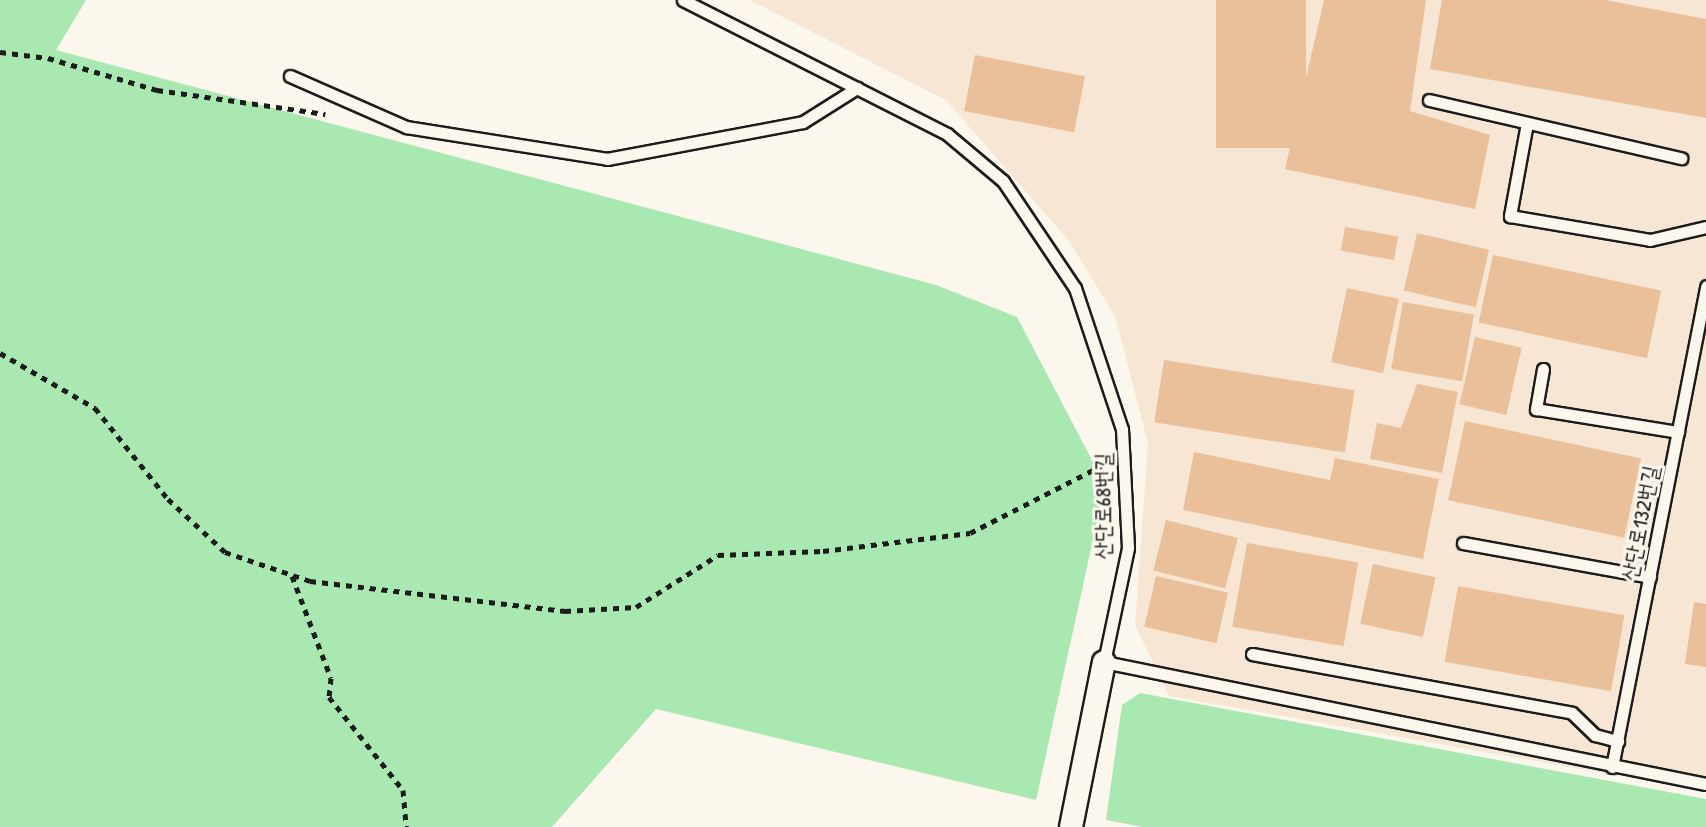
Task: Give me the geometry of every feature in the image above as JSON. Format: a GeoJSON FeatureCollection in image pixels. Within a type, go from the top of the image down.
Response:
{"type":"FeatureCollection","features":[{"type":"Feature","properties":{"kind":"street"},"geometry":{"type":"LineString","coordinates":[[1071,827],[1104,662]]}},
{"type":"Feature","properties":{"kind":"lane","name":"산단로68번길"},"geometry":{"type":"LineString","coordinates":[[683,0],[947,134],[1003,181],[1075,288],[1122,429],[1128,548],[1104,662]]}},
{"type":"Feature","properties":{"kind":"lane"},"geometry":{"type":"LineString","coordinates":[[290,76],[406,127],[607,159],[803,122],[857,88]]}},
{"type":"Feature","properties":{"kind":"lane"},"geometry":{"type":"LineString","coordinates":[[1429,100],[1681,158]]}},
{"type":"Feature","properties":{"kind":"lane"},"geometry":{"type":"LineString","coordinates":[[1527,123],[1510,216],[1650,240],[1706,227]]}},
{"type":"Feature","properties":{"kind":"lane","name":"산단로132번길"},"geometry":{"type":"LineString","coordinates":[[1612,767],[1706,286]]}},
{"type":"Feature","properties":{"kind":"lane"},"geometry":{"type":"LineString","coordinates":[[1543,369],[1536,409],[1678,432]]}},
{"type":"Feature","properties":{"kind":"lane"},"geometry":{"type":"LineString","coordinates":[[1463,543],[1650,577]]}},
{"type":"Feature","properties":{"kind":"lane"},"geometry":{"type":"LineString","coordinates":[[1252,654],[1572,713],[1595,735],[1618,741]]}},
{"type":"Feature","properties":{"kind":"lane"},"geometry":{"type":"LineString","coordinates":[[1104,662],[1706,784]]}},
{"type":"Feature","properties":{"kind":"path"},"geometry":{"type":"LineString","coordinates":[[0,52],[48,58],[157,90],[332,115],[348,101]]}},
{"type":"Feature","properties":{"kind":"path"},"geometry":{"type":"LineString","coordinates":[[0,353],[95,408],[202,534],[225,552],[292,576],[617,612],[718,555],[823,551],[970,533],[1123,454]]}},
{"type":"Feature","properties":{"kind":"path"},"geometry":{"type":"LineString","coordinates":[[292,576],[331,678],[329,697],[403,790],[406,827]]}},
{"type":"Feature","properties":{"kind":"shaded area"},"geometry":{"type":"Polygon","coordinates":[[[749,0],[1706,0],[1706,791],[1169,696],[1135,625],[1148,443],[1115,316],[1069,241],[946,100],[749,0]]]}},
{"type":"Feature","properties":{"kind":"green space"},"geometry":{"type":"Polygon","coordinates":[[[0,0],[86,0],[56,50],[936,285],[1017,317],[1105,485],[1036,800],[656,709],[552,827],[0,827],[0,0]]]}},
{"type":"Feature","properties":{"kind":"green space"},"geometry":{"type":"Polygon","coordinates":[[[1140,693],[1706,799],[1706,827],[1143,827],[1106,820],[1122,705],[1140,693]]]}},
{"type":"Feature","properties":{"kind":"building"},"geometry":{"type":"Polygon","coordinates":[[[1216,0],[1306,0],[1306,148],[1216,148],[1216,0]]]}},
{"type":"Feature","properties":{"kind":"building"},"geometry":{"type":"Polygon","coordinates":[[[1324,0],[1426,0],[1410,111],[1490,135],[1475,209],[1285,169],[1324,0]]]}},
{"type":"Feature","properties":{"kind":"building"},"geometry":{"type":"Polygon","coordinates":[[[1442,0],[1605,0],[1706,19],[1706,118],[1430,69],[1442,0]]]}},
{"type":"Feature","properties":{"kind":"building"},"geometry":{"type":"Polygon","coordinates":[[[975,55],[1085,76],[1074,132],[964,111],[975,55]]]}},
{"type":"Feature","properties":{"kind":"building"},"geometry":{"type":"Polygon","coordinates":[[[1345,227],[1398,236],[1394,260],[1341,251],[1345,227]]]}},
{"type":"Feature","properties":{"kind":"building"},"geometry":{"type":"Polygon","coordinates":[[[1417,233],[1489,250],[1476,307],[1404,290],[1417,233]]]}},
{"type":"Feature","properties":{"kind":"building"},"geometry":{"type":"Polygon","coordinates":[[[1493,255],[1661,291],[1647,358],[1479,322],[1493,255]]]}},
{"type":"Feature","properties":{"kind":"building"},"geometry":{"type":"Polygon","coordinates":[[[1347,288],[1399,299],[1383,373],[1331,362],[1347,288]]]}},
{"type":"Feature","properties":{"kind":"building"},"geometry":{"type":"Polygon","coordinates":[[[1403,302],[1474,315],[1462,381],[1391,369],[1403,302]]]}},
{"type":"Feature","properties":{"kind":"building"},"geometry":{"type":"Polygon","coordinates":[[[1475,337],[1522,348],[1506,415],[1459,404],[1475,337]]]}},
{"type":"Feature","properties":{"kind":"building"},"geometry":{"type":"Polygon","coordinates":[[[1164,360],[1355,390],[1345,452],[1154,422],[1164,360]]]}},
{"type":"Feature","properties":{"kind":"building"},"geometry":{"type":"Polygon","coordinates":[[[1417,384],[1458,392],[1442,473],[1370,459],[1377,423],[1401,428],[1417,384]]]}},
{"type":"Feature","properties":{"kind":"building"},"geometry":{"type":"Polygon","coordinates":[[[1465,421],[1641,458],[1624,538],[1448,500],[1465,421]]]}},
{"type":"Feature","properties":{"kind":"building"},"geometry":{"type":"Polygon","coordinates":[[[1194,452],[1330,480],[1335,458],[1439,479],[1423,559],[1183,510],[1194,452]]]}},
{"type":"Feature","properties":{"kind":"building"},"geometry":{"type":"Polygon","coordinates":[[[1166,520],[1238,538],[1225,588],[1153,570],[1166,520]]]}},
{"type":"Feature","properties":{"kind":"building"},"geometry":{"type":"Polygon","coordinates":[[[1247,543],[1358,563],[1344,646],[1232,627],[1247,543]]]}},
{"type":"Feature","properties":{"kind":"building"},"geometry":{"type":"Polygon","coordinates":[[[1373,564],[1436,577],[1423,637],[1360,624],[1373,564]]]}},
{"type":"Feature","properties":{"kind":"building"},"geometry":{"type":"Polygon","coordinates":[[[1156,576],[1228,593],[1216,643],[1144,627],[1156,576]]]}},
{"type":"Feature","properties":{"kind":"building"},"geometry":{"type":"Polygon","coordinates":[[[1458,586],[1624,615],[1611,691],[1445,662],[1458,586]]]}},
{"type":"Feature","properties":{"kind":"building"},"geometry":{"type":"Polygon","coordinates":[[[1694,602],[1706,604],[1706,667],[1685,664],[1694,602]]]}}]}
